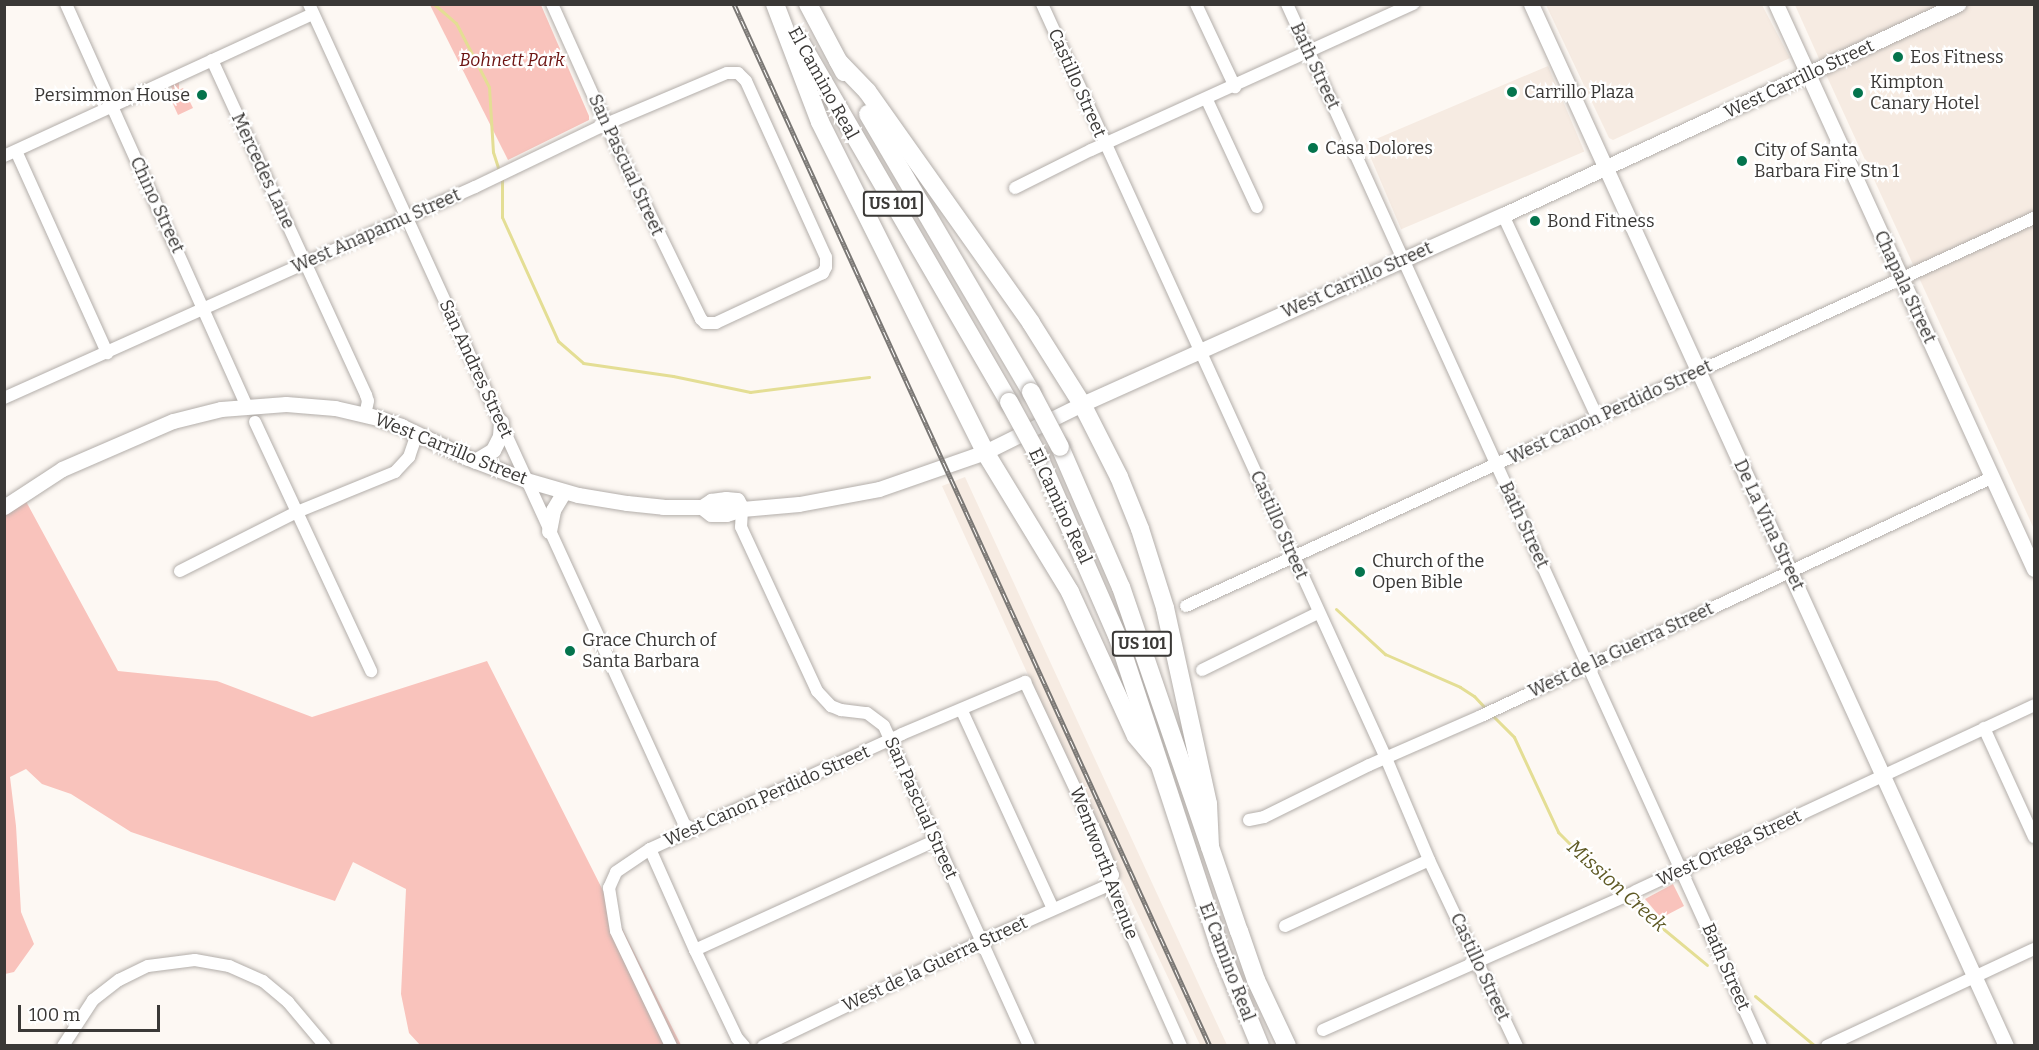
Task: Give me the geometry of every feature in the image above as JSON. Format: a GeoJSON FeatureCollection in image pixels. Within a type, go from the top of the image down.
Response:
{"type":"FeatureCollection","features":[{"type":"Feature","properties":{"kind":"highway","name":"El Camino Real"},"geometry":{"type":"LineString","coordinates":[[777,4],[1039,457],[1118,638],[1230,978],[1260,1046]]}},
{"type":"Feature","properties":{"kind":"highway"},"geometry":{"type":"LineString","coordinates":[[777,4],[820,123],[985,452],[1070,592],[1136,736],[1159,763]]}},
{"type":"Feature","properties":{"kind":"highway","name":"El Camino Real"},"geometry":{"type":"LineString","coordinates":[[808,4],[838,62],[1031,392],[1060,447],[1134,621],[1256,980],[1287,1046]]}},
{"type":"Feature","properties":{"kind":"highway"},"geometry":{"type":"LineString","coordinates":[[838,62],[867,91],[1090,401],[1158,581],[1208,804],[1210,847]]}},
{"type":"Feature","properties":{"kind":"main road","name":"De La Vina Street"},"geometry":{"type":"LineString","coordinates":[[1531,4],[2006,1046]]}},
{"type":"Feature","properties":{"kind":"main road","name":"Chapala Street"},"geometry":{"type":"LineString","coordinates":[[1776,4],[2034,569]]}},
{"type":"Feature","properties":{"kind":"main road","name":"West Carrillo Street"},"geometry":{"type":"LineString","coordinates":[[4,507],[62,469],[145,431],[197,414],[247,405],[311,406],[365,415],[401,426],[475,461],[526,480],[564,492],[627,504],[702,507],[711,501],[737,500],[742,509],[800,504],[879,489],[985,452],[1090,401],[1809,75],[1958,4]]}},
{"type":"Feature","properties":{"kind":"main road"},"geometry":{"type":"LineString","coordinates":[[475,461],[493,450],[500,436],[501,422]]}},
{"type":"Feature","properties":{"kind":"main road"},"geometry":{"type":"LineString","coordinates":[[549,531],[553,510],[564,492]]}},
{"type":"Feature","properties":{"kind":"street","name":"Chino Street"},"geometry":{"type":"LineString","coordinates":[[66,4],[247,405]]}},
{"type":"Feature","properties":{"kind":"street","name":"San Pascual Street"},"geometry":{"type":"LineString","coordinates":[[552,4],[606,124],[705,323]]}},
{"type":"Feature","properties":{"kind":"street","name":"Castillo Street"},"geometry":{"type":"LineString","coordinates":[[1042,4],[1294,556],[1317,613],[1386,758],[1429,860],[1517,1046]]}},
{"type":"Feature","properties":{"kind":"street"},"geometry":{"type":"LineString","coordinates":[[1196,4],[1235,87]]}},
{"type":"Feature","properties":{"kind":"street","name":"Bath Street"},"geometry":{"type":"LineString","coordinates":[[1287,4],[1761,1046]]}},
{"type":"Feature","properties":{"kind":"street"},"geometry":{"type":"LineString","coordinates":[[1015,188],[1105,144],[1207,100],[1413,4]]}},
{"type":"Feature","properties":{"kind":"street"},"geometry":{"type":"LineString","coordinates":[[107,353],[10,154],[111,105],[212,60],[311,9]]}},
{"type":"Feature","properties":{"kind":"street","name":"San Andres Street"},"geometry":{"type":"LineString","coordinates":[[311,9],[688,832]]}},
{"type":"Feature","properties":{"kind":"street","name":"Mercedes Lane"},"geometry":{"type":"LineString","coordinates":[[212,60],[366,395],[368,401],[365,415]]}},
{"type":"Feature","properties":{"kind":"street","name":"West Anapamu Street"},"geometry":{"type":"LineString","coordinates":[[4,399],[518,167],[606,124],[727,73],[738,74],[746,81],[827,263],[823,273],[716,323],[705,323]]}},
{"type":"Feature","properties":{"kind":"street"},"geometry":{"type":"LineString","coordinates":[[1207,100],[1257,207]]}},
{"type":"Feature","properties":{"kind":"street"},"geometry":{"type":"LineString","coordinates":[[1503,214],[1598,419]]}},
{"type":"Feature","properties":{"kind":"street","name":"West Canon Perdido Street"},"geometry":{"type":"LineString","coordinates":[[1186,606],[2034,218]]}},
{"type":"Feature","properties":{"kind":"street"},"geometry":{"type":"LineString","coordinates":[[255,422],[371,671]]}},
{"type":"Feature","properties":{"kind":"street"},"geometry":{"type":"LineString","coordinates":[[180,571],[297,512],[399,469],[409,457],[417,434]]}},
{"type":"Feature","properties":{"kind":"street","name":"West de la Guerra Street"},"geometry":{"type":"LineString","coordinates":[[1249,820],[1264,817],[1386,758],[1993,477]]}},
{"type":"Feature","properties":{"kind":"street","name":"San Pascual Street"},"geometry":{"type":"LineString","coordinates":[[742,509],[741,526],[817,691],[826,703],[836,709],[872,715],[884,726],[934,841],[983,941],[1026,1045]]}},
{"type":"Feature","properties":{"kind":"street"},"geometry":{"type":"LineString","coordinates":[[1202,670],[1317,613]]}},
{"type":"Feature","properties":{"kind":"street","name":"West Canon Perdido Street"},"geometry":{"type":"LineString","coordinates":[[671,1046],[616,931],[609,888],[613,876],[650,849],[890,740],[1025,682]]}},
{"type":"Feature","properties":{"kind":"street","name":"Wentworth Avenue"},"geometry":{"type":"LineString","coordinates":[[1025,682],[1096,833],[1113,875],[1109,885],[1181,1046]]}},
{"type":"Feature","properties":{"kind":"street","name":"West Ortega Street"},"geometry":{"type":"LineString","coordinates":[[1323,1030],[1682,870],[2034,705]]}},
{"type":"Feature","properties":{"kind":"street"},"geometry":{"type":"LineString","coordinates":[[962,711],[1053,909]]}},
{"type":"Feature","properties":{"kind":"street"},"geometry":{"type":"LineString","coordinates":[[1984,728],[2034,837]]}},
{"type":"Feature","properties":{"kind":"street"},"geometry":{"type":"LineString","coordinates":[[695,950],[934,841]]}},
{"type":"Feature","properties":{"kind":"street"},"geometry":{"type":"LineString","coordinates":[[650,849],[695,950],[737,1038],[744,1046]]}},
{"type":"Feature","properties":{"kind":"street"},"geometry":{"type":"LineString","coordinates":[[1285,926],[1429,860]]}},
{"type":"Feature","properties":{"kind":"street","name":"West de la Guerra Street"},"geometry":{"type":"LineString","coordinates":[[763,1046],[983,941],[1109,885]]}},
{"type":"Feature","properties":{"kind":"street"},"geometry":{"type":"LineString","coordinates":[[1829,1045],[2034,949]]}},
{"type":"Feature","properties":{"kind":"street"},"geometry":{"type":"LineString","coordinates":[[63,1046],[93,1000],[119,980],[148,966],[195,960],[229,966],[263,981],[288,1002],[325,1046]]}},
{"type":"Feature","properties":{"kind":"shaded area"},"geometry":{"type":"Polygon","coordinates":[[[1546,5],[1762,5],[1790,58],[1613,140],[1609,138],[1546,5]]]}},
{"type":"Feature","properties":{"kind":"shaded area"},"geometry":{"type":"Polygon","coordinates":[[[1795,5],[2034,5],[2034,529],[1829,81],[1795,5]]]}},
{"type":"Feature","properties":{"kind":"shaded area"},"geometry":{"type":"Polygon","coordinates":[[[1548,66],[1584,152],[1401,229],[1365,144],[1548,66]]]}},
{"type":"Feature","properties":{"kind":"shaded area"},"geometry":{"type":"Polygon","coordinates":[[[965,477],[1227,1045],[1200,1045],[1117,870],[942,486],[965,477]]]}},
{"type":"Feature","properties":{"kind":"green space","name":"Bohnett Park"},"geometry":{"type":"Polygon","coordinates":[[[430,5],[541,5],[589,120],[508,160],[430,5]]]}},
{"type":"Feature","properties":{"kind":"green space"},"geometry":{"type":"Polygon","coordinates":[[[179,81],[179,90],[183,88],[193,108],[178,115],[169,95],[174,92],[170,85],[179,81]]]}},
{"type":"Feature","properties":{"kind":"green space"},"geometry":{"type":"Polygon","coordinates":[[[22,494],[118,671],[217,681],[312,717],[487,661],[681,1045],[420,1045],[409,1033],[401,994],[406,889],[353,862],[335,901],[131,832],[71,794],[42,784],[26,769],[10,777],[16,826],[21,912],[34,944],[14,972],[5,974],[4,507],[22,494]]]}},
{"type":"Feature","properties":{"kind":"green space"},"geometry":{"type":"Polygon","coordinates":[[[1673,884],[1684,906],[1661,918],[1645,899],[1673,884]]]}},
{"type":"Feature","properties":{"kind":"waterway"},"geometry":{"type":"LineString","coordinates":[[434,4],[456,23],[489,87],[493,152],[500,173]]}},
{"type":"Feature","properties":{"kind":"waterway"},"geometry":{"type":"LineString","coordinates":[[502,179],[502,217],[558,341],[583,363],[673,376],[750,392],[869,377]]}},
{"type":"Feature","properties":{"kind":"waterway","name":"Mission Creek"},"geometry":{"type":"LineString","coordinates":[[1336,609],[1385,654],[1460,687],[1474,696],[1487,710]]}},
{"type":"Feature","properties":{"kind":"waterway","name":"Mission Creek"},"geometry":{"type":"LineString","coordinates":[[1492,715],[1514,737],[1558,832],[1620,894]]}},
{"type":"Feature","properties":{"kind":"waterway","name":"Mission Creek"},"geometry":{"type":"LineString","coordinates":[[1626,898],[1707,965]]}},
{"type":"Feature","properties":{"kind":"waterway","name":"Mission Creek"},"geometry":{"type":"LineString","coordinates":[[1755,996],[1815,1046]]}},
{"type":"Feature","properties":{"kind":"railway"},"geometry":{"type":"LineString","coordinates":[[734,4],[1210,1046]]}},
{"type":"Feature","properties":{"kind":"place","name":"Eos Fitness"},"geometry":{"type":"Point","coordinates":[1898,57]}},
{"type":"Feature","properties":{"kind":"place","name":"Carrillo Plaza"},"geometry":{"type":"Point","coordinates":[1512,92]}},
{"type":"Feature","properties":{"kind":"place","name":"Kimpton Canary Hotel"},"geometry":{"type":"Point","coordinates":[1858,93]}},
{"type":"Feature","properties":{"kind":"place","name":"Persimmon House"},"geometry":{"type":"Point","coordinates":[202,95]}},
{"type":"Feature","properties":{"kind":"place","name":"Casa Dolores"},"geometry":{"type":"Point","coordinates":[1313,148]}},
{"type":"Feature","properties":{"kind":"place","name":"City of Santa Barbara Fire Stn 1"},"geometry":{"type":"Point","coordinates":[1742,161]}},
{"type":"Feature","properties":{"kind":"place","name":"Bond Fitness"},"geometry":{"type":"Point","coordinates":[1535,221]}},
{"type":"Feature","properties":{"kind":"place","name":"Church of the Open Bible"},"geometry":{"type":"Point","coordinates":[1360,572]}},
{"type":"Feature","properties":{"kind":"place","name":"Grace Church of Santa Barbara"},"geometry":{"type":"Point","coordinates":[570,651]}}]}
